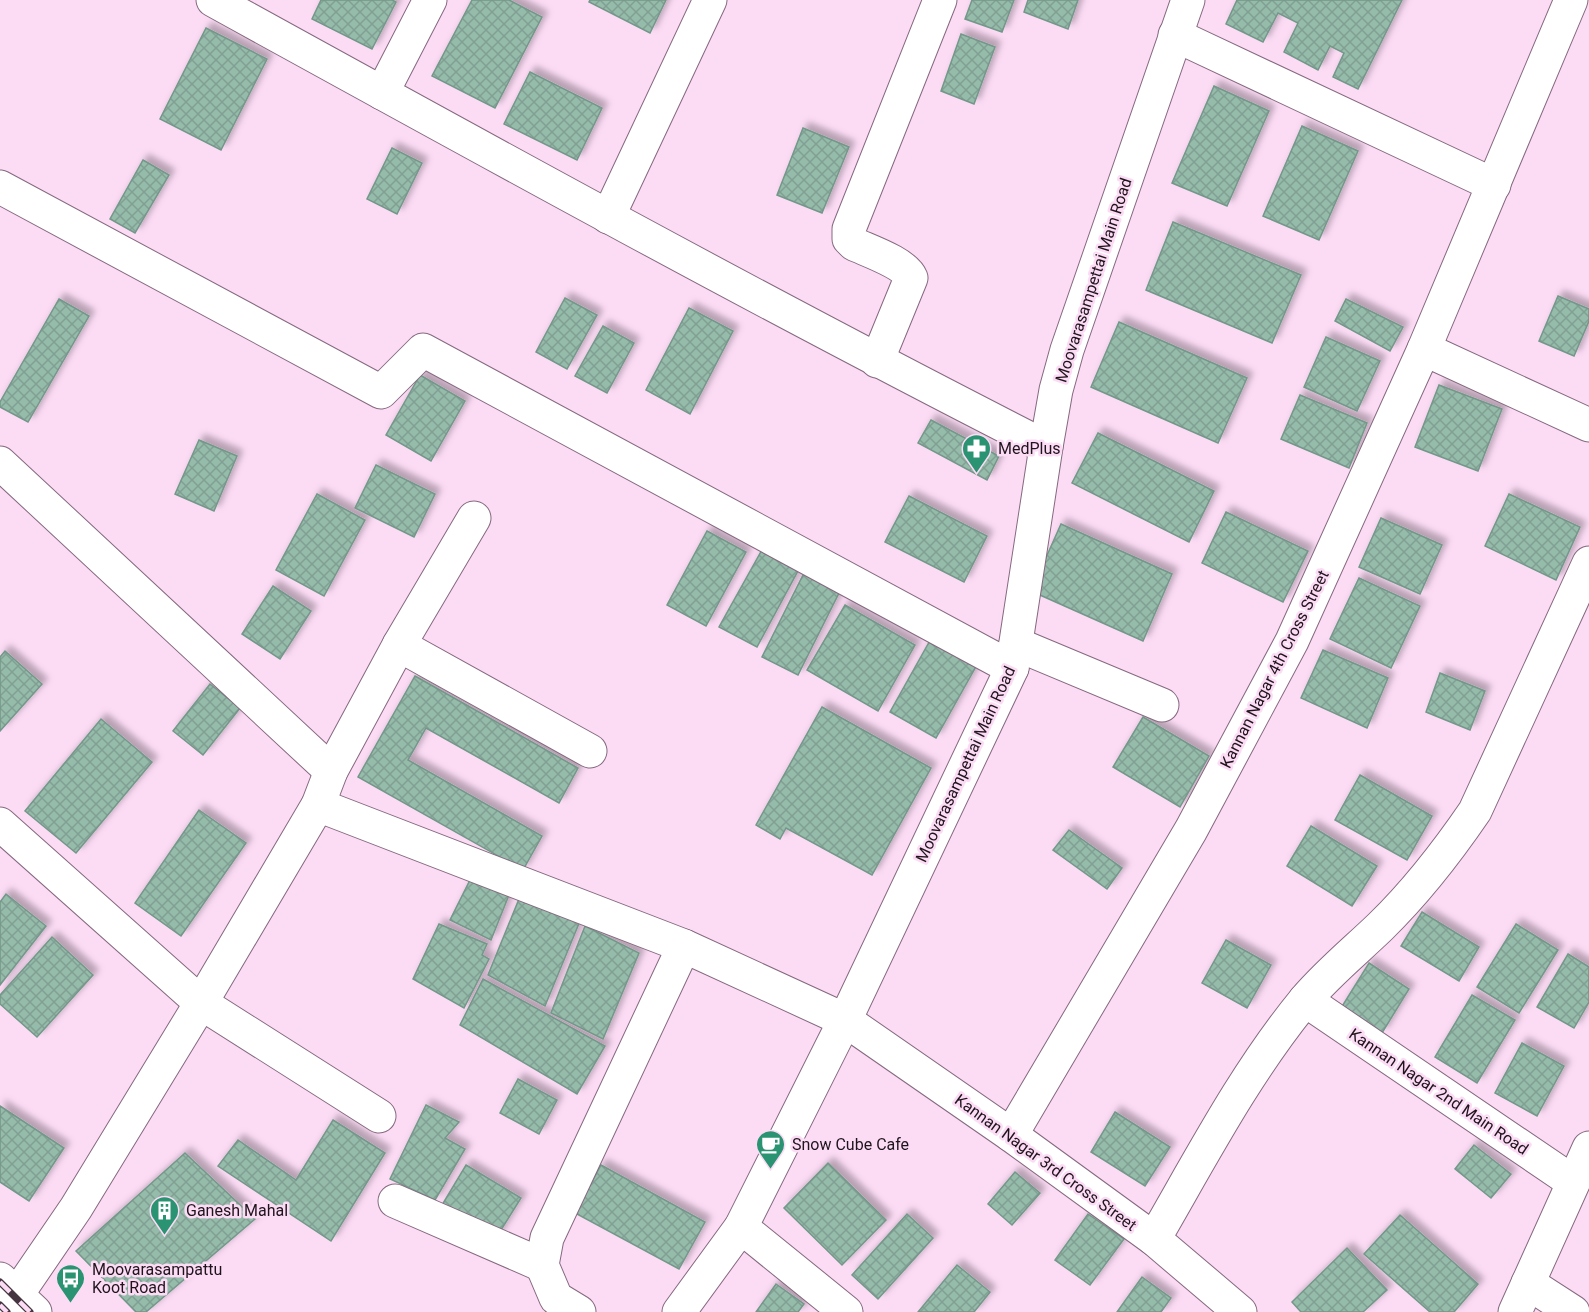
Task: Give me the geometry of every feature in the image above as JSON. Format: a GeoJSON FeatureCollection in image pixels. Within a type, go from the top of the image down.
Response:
{"type":"FeatureCollection","features":[{"type":"Feature","properties":{"kind":"street"},"geometry":{"type":"LineString","coordinates":[[213,0],[608,217],[877,361],[1046,447]]}},
{"type":"Feature","properties":{"kind":"street"},"geometry":{"type":"LineString","coordinates":[[382,93],[430,0]]}},
{"type":"Feature","properties":{"kind":"street"},"geometry":{"type":"LineString","coordinates":[[608,217],[710,0]]}},
{"type":"Feature","properties":{"kind":"street"},"geometry":{"type":"LineString","coordinates":[[877,361],[911,278],[908,272],[901,267],[854,244],[849,239],[849,230],[940,0]]}},
{"type":"Feature","properties":{"kind":"street","name":"Kannan Nagar 4th Cross Street"},"geometry":{"type":"LineString","coordinates":[[1011,1135],[1191,830],[1292,641],[1424,349],[1571,0]]}},
{"type":"Feature","properties":{"kind":"street"},"geometry":{"type":"LineString","coordinates":[[1179,11],[1494,185]]}},
{"type":"Feature","properties":{"kind":"street","name":"Moovarasampettai Main Road"},"geometry":{"type":"LineString","coordinates":[[679,1312],[741,1227],[845,1020],[1014,656],[1056,390],[1067,350],[1179,11]]}},
{"type":"Feature","properties":{"kind":"street"},"geometry":{"type":"LineString","coordinates":[[0,187],[381,392],[423,351],[1014,656],[1162,705]]}},
{"type":"Feature","properties":{"kind":"street"},"geometry":{"type":"LineString","coordinates":[[1424,349],[1589,425]]}},
{"type":"Feature","properties":{"kind":"street"},"geometry":{"type":"LineString","coordinates":[[0,463],[331,771]]}},
{"type":"Feature","properties":{"kind":"street"},"geometry":{"type":"LineString","coordinates":[[14,1300],[76,1208],[201,1004],[318,805],[331,771],[399,645],[474,518]]}},
{"type":"Feature","properties":{"kind":"street"},"geometry":{"type":"LineString","coordinates":[[1154,1239],[1237,1096],[1305,1000],[1340,962],[1381,926],[1420,883],[1452,845],[1475,811],[1589,563]]}},
{"type":"Feature","properties":{"kind":"street"},"geometry":{"type":"LineString","coordinates":[[399,645],[590,751]]}},
{"type":"Feature","properties":{"kind":"street","name":"Kannan Nagar 3rd Cross Street"},"geometry":{"type":"LineString","coordinates":[[318,805],[684,946],[845,1020],[1011,1135],[1154,1239],[1240,1312]]}},
{"type":"Feature","properties":{"kind":"street"},"geometry":{"type":"LineString","coordinates":[[0,824],[201,1004],[379,1116]]}},
{"type":"Feature","properties":{"kind":"street"},"geometry":{"type":"LineString","coordinates":[[579,1312],[556,1298],[542,1265],[546,1238],[684,946]]}},
{"type":"Feature","properties":{"kind":"street","name":"Kannan Nagar 2nd Main Road"},"geometry":{"type":"LineString","coordinates":[[1305,1000],[1574,1182]]}},
{"type":"Feature","properties":{"kind":"street"},"geometry":{"type":"LineString","coordinates":[[1573,1312],[1522,1298],[1589,1148]]}},
{"type":"Feature","properties":{"kind":"street"},"geometry":{"type":"LineString","coordinates":[[395,1201],[542,1265]]}},
{"type":"Feature","properties":{"kind":"street"},"geometry":{"type":"LineString","coordinates":[[741,1227],[846,1312]]}},
{"type":"Feature","properties":{"kind":"building"},"geometry":{"type":"Polygon","coordinates":[[[321,0],[392,0],[396,2],[372,49],[312,19],[321,0]]]}},
{"type":"Feature","properties":{"kind":"building"},"geometry":{"type":"Polygon","coordinates":[[[472,0],[509,0],[542,17],[495,108],[432,76],[472,0]]]}},
{"type":"Feature","properties":{"kind":"building"},"geometry":{"type":"Polygon","coordinates":[[[590,0],[666,0],[650,33],[589,2],[590,0]]]}},
{"type":"Feature","properties":{"kind":"building"},"geometry":{"type":"Polygon","coordinates":[[[972,0],[1014,0],[1002,32],[965,19],[972,0]]]}},
{"type":"Feature","properties":{"kind":"building"},"geometry":{"type":"Polygon","coordinates":[[[1028,0],[1078,0],[1068,29],[1024,12],[1028,0]]]}},
{"type":"Feature","properties":{"kind":"building"},"geometry":{"type":"Polygon","coordinates":[[[1237,0],[1402,0],[1358,89],[1333,77],[1344,53],[1330,46],[1318,70],[1284,52],[1298,23],[1278,13],[1263,42],[1226,24],[1237,0]]]}},
{"type":"Feature","properties":{"kind":"building"},"geometry":{"type":"Polygon","coordinates":[[[206,28],[267,59],[221,150],[160,119],[206,28]]]}},
{"type":"Feature","properties":{"kind":"building"},"geometry":{"type":"Polygon","coordinates":[[[961,34],[995,47],[974,104],[941,91],[961,34]]]}},
{"type":"Feature","properties":{"kind":"building"},"geometry":{"type":"Polygon","coordinates":[[[530,72],[602,108],[577,160],[504,124],[530,72]]]}},
{"type":"Feature","properties":{"kind":"building"},"geometry":{"type":"Polygon","coordinates":[[[1214,86],[1269,111],[1227,206],[1172,183],[1214,86]]]}},
{"type":"Feature","properties":{"kind":"building"},"geometry":{"type":"Polygon","coordinates":[[[1302,126],[1358,151],[1319,240],[1263,216],[1302,126]]]}},
{"type":"Feature","properties":{"kind":"building"},"geometry":{"type":"Polygon","coordinates":[[[803,128],[849,147],[822,213],[777,195],[803,128]]]}},
{"type":"Feature","properties":{"kind":"building"},"geometry":{"type":"Polygon","coordinates":[[[392,148],[422,163],[397,214],[367,199],[392,148]]]}},
{"type":"Feature","properties":{"kind":"building"},"geometry":{"type":"Polygon","coordinates":[[[143,160],[169,175],[135,233],[110,219],[143,160]]]}},
{"type":"Feature","properties":{"kind":"building"},"geometry":{"type":"Polygon","coordinates":[[[1173,222],[1301,275],[1272,343],[1146,290],[1173,222]]]}},
{"type":"Feature","properties":{"kind":"building"},"geometry":{"type":"Polygon","coordinates":[[[1558,296],[1589,309],[1589,321],[1574,356],[1539,341],[1558,296]]]}},
{"type":"Feature","properties":{"kind":"building"},"geometry":{"type":"Polygon","coordinates":[[[565,298],[597,315],[567,369],[536,352],[565,298]]]}},
{"type":"Feature","properties":{"kind":"building"},"geometry":{"type":"Polygon","coordinates":[[[59,299],[89,316],[28,422],[0,407],[0,402],[59,299]]]}},
{"type":"Feature","properties":{"kind":"building"},"geometry":{"type":"Polygon","coordinates":[[[1346,299],[1403,327],[1390,351],[1335,321],[1346,299]]]}},
{"type":"Feature","properties":{"kind":"building"},"geometry":{"type":"Polygon","coordinates":[[[689,308],[733,331],[690,414],[646,390],[689,308]]]}},
{"type":"Feature","properties":{"kind":"building"},"geometry":{"type":"Polygon","coordinates":[[[1119,322],[1247,378],[1218,443],[1091,387],[1119,322]]]}},
{"type":"Feature","properties":{"kind":"building"},"geometry":{"type":"Polygon","coordinates":[[[603,326],[634,343],[607,393],[575,376],[603,326]]]}},
{"type":"Feature","properties":{"kind":"building"},"geometry":{"type":"Polygon","coordinates":[[[1326,337],[1380,361],[1357,411],[1304,387],[1326,337]]]}},
{"type":"Feature","properties":{"kind":"building"},"geometry":{"type":"Polygon","coordinates":[[[420,375],[465,401],[431,461],[386,435],[420,375]]]}},
{"type":"Feature","properties":{"kind":"building"},"geometry":{"type":"Polygon","coordinates":[[[1439,385],[1502,409],[1478,471],[1415,447],[1439,385]]]}},
{"type":"Feature","properties":{"kind":"building"},"geometry":{"type":"Polygon","coordinates":[[[1300,395],[1367,423],[1349,468],[1281,439],[1300,395]]]}},
{"type":"Feature","properties":{"kind":"building"},"geometry":{"type":"Polygon","coordinates":[[[931,420],[999,456],[987,480],[918,443],[931,420]]]}},
{"type":"Feature","properties":{"kind":"building"},"geometry":{"type":"Polygon","coordinates":[[[1098,433],[1214,491],[1189,542],[1072,483],[1098,433]]]}},
{"type":"Feature","properties":{"kind":"building"},"geometry":{"type":"Polygon","coordinates":[[[199,440],[237,456],[214,511],[175,494],[199,440]]]}},
{"type":"Feature","properties":{"kind":"building"},"geometry":{"type":"Polygon","coordinates":[[[376,465],[435,494],[414,537],[355,508],[376,465]]]}},
{"type":"Feature","properties":{"kind":"building"},"geometry":{"type":"Polygon","coordinates":[[[317,494],[365,520],[324,596],[276,570],[317,494]]]}},
{"type":"Feature","properties":{"kind":"building"},"geometry":{"type":"Polygon","coordinates":[[[1509,494],[1580,527],[1556,580],[1485,546],[1509,494]]]}},
{"type":"Feature","properties":{"kind":"building"},"geometry":{"type":"Polygon","coordinates":[[[909,496],[987,536],[964,582],[885,542],[909,496]]]}},
{"type":"Feature","properties":{"kind":"building"},"geometry":{"type":"Polygon","coordinates":[[[1226,512],[1308,551],[1283,602],[1202,563],[1226,512]]]}},
{"type":"Feature","properties":{"kind":"building"},"geometry":{"type":"Polygon","coordinates":[[[1381,518],[1442,545],[1420,594],[1359,567],[1381,518]]]}},
{"type":"Feature","properties":{"kind":"building"},"geometry":{"type":"Polygon","coordinates":[[[1061,524],[1172,574],[1143,641],[1031,591],[1061,524]]]}},
{"type":"Feature","properties":{"kind":"building"},"geometry":{"type":"Polygon","coordinates":[[[707,531],[746,552],[706,626],[667,605],[707,531]]]}},
{"type":"Feature","properties":{"kind":"building"},"geometry":{"type":"Polygon","coordinates":[[[763,548],[799,569],[757,647],[719,627],[763,548]]]}},
{"type":"Feature","properties":{"kind":"building"},"geometry":{"type":"Polygon","coordinates":[[[804,573],[840,591],[798,675],[762,657],[804,573]]]}},
{"type":"Feature","properties":{"kind":"building"},"geometry":{"type":"Polygon","coordinates":[[[1359,578],[1420,606],[1391,668],[1330,639],[1359,578]]]}},
{"type":"Feature","properties":{"kind":"building"},"geometry":{"type":"Polygon","coordinates":[[[273,586],[311,611],[280,659],[242,634],[273,586]]]}},
{"type":"Feature","properties":{"kind":"building"},"geometry":{"type":"Polygon","coordinates":[[[845,605],[915,645],[878,711],[807,670],[845,605]]]}},
{"type":"Feature","properties":{"kind":"building"},"geometry":{"type":"Polygon","coordinates":[[[937,628],[983,654],[936,738],[890,712],[937,628]]]}},
{"type":"Feature","properties":{"kind":"building"},"geometry":{"type":"Polygon","coordinates":[[[1323,650],[1388,678],[1367,728],[1301,698],[1323,650]]]}},
{"type":"Feature","properties":{"kind":"building"},"geometry":{"type":"Polygon","coordinates":[[[5,651],[42,684],[0,731],[0,657],[5,651]]]}},
{"type":"Feature","properties":{"kind":"building"},"geometry":{"type":"Polygon","coordinates":[[[1440,673],[1485,691],[1470,730],[1426,712],[1440,673]]]}},
{"type":"Feature","properties":{"kind":"building"},"geometry":{"type":"Polygon","coordinates":[[[415,676],[578,768],[559,803],[426,728],[408,760],[542,836],[523,870],[358,777],[415,676]]]}},
{"type":"Feature","properties":{"kind":"building"},"geometry":{"type":"Polygon","coordinates":[[[210,684],[240,708],[203,755],[173,731],[210,684]]]}},
{"type":"Feature","properties":{"kind":"building"},"geometry":{"type":"Polygon","coordinates":[[[822,707],[931,768],[872,875],[786,828],[780,839],[756,825],[822,707]]]}},
{"type":"Feature","properties":{"kind":"building"},"geometry":{"type":"Polygon","coordinates":[[[1143,717],[1209,756],[1180,807],[1113,767],[1143,717]]]}},
{"type":"Feature","properties":{"kind":"building"},"geometry":{"type":"Polygon","coordinates":[[[101,719],[152,762],[76,853],[25,811],[101,719]]]}},
{"type":"Feature","properties":{"kind":"building"},"geometry":{"type":"Polygon","coordinates":[[[1360,775],[1432,816],[1407,860],[1335,820],[1360,775]]]}},
{"type":"Feature","properties":{"kind":"building"},"geometry":{"type":"Polygon","coordinates":[[[199,810],[246,843],[181,936],[135,903],[199,810]]]}},
{"type":"Feature","properties":{"kind":"building"},"geometry":{"type":"Polygon","coordinates":[[[1311,826],[1377,866],[1352,906],[1287,866],[1311,826]]]}},
{"type":"Feature","properties":{"kind":"building"},"geometry":{"type":"Polygon","coordinates":[[[1069,830],[1122,868],[1107,889],[1053,850],[1069,830]]]}},
{"type":"Feature","properties":{"kind":"building"},"geometry":{"type":"Polygon","coordinates":[[[470,880],[509,895],[491,940],[450,920],[470,880]]]}},
{"type":"Feature","properties":{"kind":"building"},"geometry":{"type":"Polygon","coordinates":[[[6,894],[46,926],[0,985],[0,902],[6,894]]]}},
{"type":"Feature","properties":{"kind":"building"},"geometry":{"type":"Polygon","coordinates":[[[519,899],[580,921],[545,1006],[488,975],[519,899]]]}},
{"type":"Feature","properties":{"kind":"building"},"geometry":{"type":"Polygon","coordinates":[[[1422,912],[1479,947],[1459,981],[1401,946],[1422,912]]]}},
{"type":"Feature","properties":{"kind":"building"},"geometry":{"type":"Polygon","coordinates":[[[439,924],[487,944],[482,955],[489,959],[464,1008],[413,979],[439,924]]]}},
{"type":"Feature","properties":{"kind":"building"},"geometry":{"type":"Polygon","coordinates":[[[1516,924],[1558,950],[1519,1013],[1477,987],[1516,924]]]}},
{"type":"Feature","properties":{"kind":"building"},"geometry":{"type":"Polygon","coordinates":[[[585,926],[639,953],[603,1039],[551,1013],[585,926]]]}},
{"type":"Feature","properties":{"kind":"building"},"geometry":{"type":"Polygon","coordinates":[[[52,937],[93,975],[37,1037],[0,1004],[0,995],[52,937]]]}},
{"type":"Feature","properties":{"kind":"building"},"geometry":{"type":"Polygon","coordinates":[[[1226,940],[1271,965],[1247,1008],[1202,983],[1226,940]]]}},
{"type":"Feature","properties":{"kind":"building"},"geometry":{"type":"Polygon","coordinates":[[[1568,954],[1589,967],[1589,1002],[1574,1028],[1537,1007],[1568,954]]]}},
{"type":"Feature","properties":{"kind":"building"},"geometry":{"type":"Polygon","coordinates":[[[1369,963],[1409,989],[1382,1033],[1341,1008],[1369,963]]]}},
{"type":"Feature","properties":{"kind":"building"},"geometry":{"type":"Polygon","coordinates":[[[483,979],[605,1046],[577,1094],[460,1025],[483,979]]]}},
{"type":"Feature","properties":{"kind":"building"},"geometry":{"type":"Polygon","coordinates":[[[1472,995],[1515,1020],[1477,1083],[1435,1057],[1472,995]]]}},
{"type":"Feature","properties":{"kind":"building"},"geometry":{"type":"Polygon","coordinates":[[[1522,1043],[1564,1066],[1537,1116],[1495,1093],[1522,1043]]]}},
{"type":"Feature","properties":{"kind":"building"},"geometry":{"type":"Polygon","coordinates":[[[518,1079],[557,1100],[539,1134],[500,1113],[518,1079]]]}},
{"type":"Feature","properties":{"kind":"building"},"geometry":{"type":"Polygon","coordinates":[[[426,1105],[459,1122],[445,1138],[465,1149],[435,1200],[390,1179],[426,1105]]]}},
{"type":"Feature","properties":{"kind":"building"},"geometry":{"type":"Polygon","coordinates":[[[0,1106],[64,1148],[29,1201],[0,1182],[0,1106]]]}},
{"type":"Feature","properties":{"kind":"building"},"geometry":{"type":"Polygon","coordinates":[[[1115,1112],[1170,1147],[1145,1186],[1091,1152],[1115,1112]]]}},
{"type":"Feature","properties":{"kind":"building"},"geometry":{"type":"Polygon","coordinates":[[[333,1120],[385,1153],[331,1241],[218,1166],[238,1140],[296,1180],[333,1120]]]}},
{"type":"Feature","properties":{"kind":"building"},"geometry":{"type":"Polygon","coordinates":[[[1474,1145],[1511,1174],[1491,1198],[1455,1169],[1474,1145]]]}},
{"type":"Feature","properties":{"kind":"building","name":"Ganesh Mahal"},"geometry":{"type":"Polygon","coordinates":[[[185,1153],[255,1219],[146,1312],[136,1312],[76,1251],[185,1153]]]}},
{"type":"Feature","properties":{"kind":"building"},"geometry":{"type":"Polygon","coordinates":[[[828,1163],[886,1220],[842,1265],[784,1208],[828,1163]]]}},
{"type":"Feature","properties":{"kind":"building"},"geometry":{"type":"Polygon","coordinates":[[[466,1165],[521,1198],[496,1238],[442,1205],[466,1165]]]}},
{"type":"Feature","properties":{"kind":"building"},"geometry":{"type":"Polygon","coordinates":[[[601,1165],[705,1222],[679,1269],[575,1213],[601,1165]]]}},
{"type":"Feature","properties":{"kind":"building"},"geometry":{"type":"Polygon","coordinates":[[[1015,1172],[1040,1193],[1012,1225],[988,1204],[1015,1172]]]}},
{"type":"Feature","properties":{"kind":"building"},"geometry":{"type":"Polygon","coordinates":[[[907,1214],[933,1238],[878,1299],[852,1275],[907,1214]]]}},
{"type":"Feature","properties":{"kind":"building"},"geometry":{"type":"Polygon","coordinates":[[[1088,1214],[1124,1239],[1090,1285],[1055,1260],[1088,1214]]]}},
{"type":"Feature","properties":{"kind":"building"},"geometry":{"type":"Polygon","coordinates":[[[1400,1215],[1478,1284],[1454,1312],[1430,1312],[1364,1254],[1400,1215]]]}},
{"type":"Feature","properties":{"kind":"building"},"geometry":{"type":"Polygon","coordinates":[[[1347,1248],[1387,1290],[1363,1312],[1301,1312],[1292,1302],[1347,1248]]]}},
{"type":"Feature","properties":{"kind":"building"},"geometry":{"type":"Polygon","coordinates":[[[957,1265],[990,1292],[974,1312],[918,1312],[957,1265]]]}},
{"type":"Feature","properties":{"kind":"building"},"geometry":{"type":"Polygon","coordinates":[[[1142,1277],[1171,1298],[1161,1312],[1117,1312],[1142,1277]]]}},
{"type":"Feature","properties":{"kind":"building"},"geometry":{"type":"Polygon","coordinates":[[[776,1284],[804,1304],[798,1312],[756,1312],[776,1284]]]}},
{"type":"Feature","properties":{"kind":"railway"},"geometry":{"type":"LineString","coordinates":[[0,1282],[30,1312]]}},
{"type":"Feature","properties":{"kind":"railway"},"geometry":{"type":"LineString","coordinates":[[0,1305],[7,1312]]}},
{"type":"Feature","properties":{"kind":"place","name":"MedPlus"},"geometry":{"type":"Point","coordinates":[977,474]}},
{"type":"Feature","properties":{"kind":"place","name":"Snow Cube Cafe"},"geometry":{"type":"Point","coordinates":[771,1170]}},
{"type":"Feature","properties":{"kind":"place","name":"Ganesh Mahal"},"geometry":{"type":"Point","coordinates":[165,1236]}},
{"type":"Feature","properties":{"kind":"place","name":"Moovarasampattu Koot Road"},"geometry":{"type":"Point","coordinates":[71,1304]}}]}
